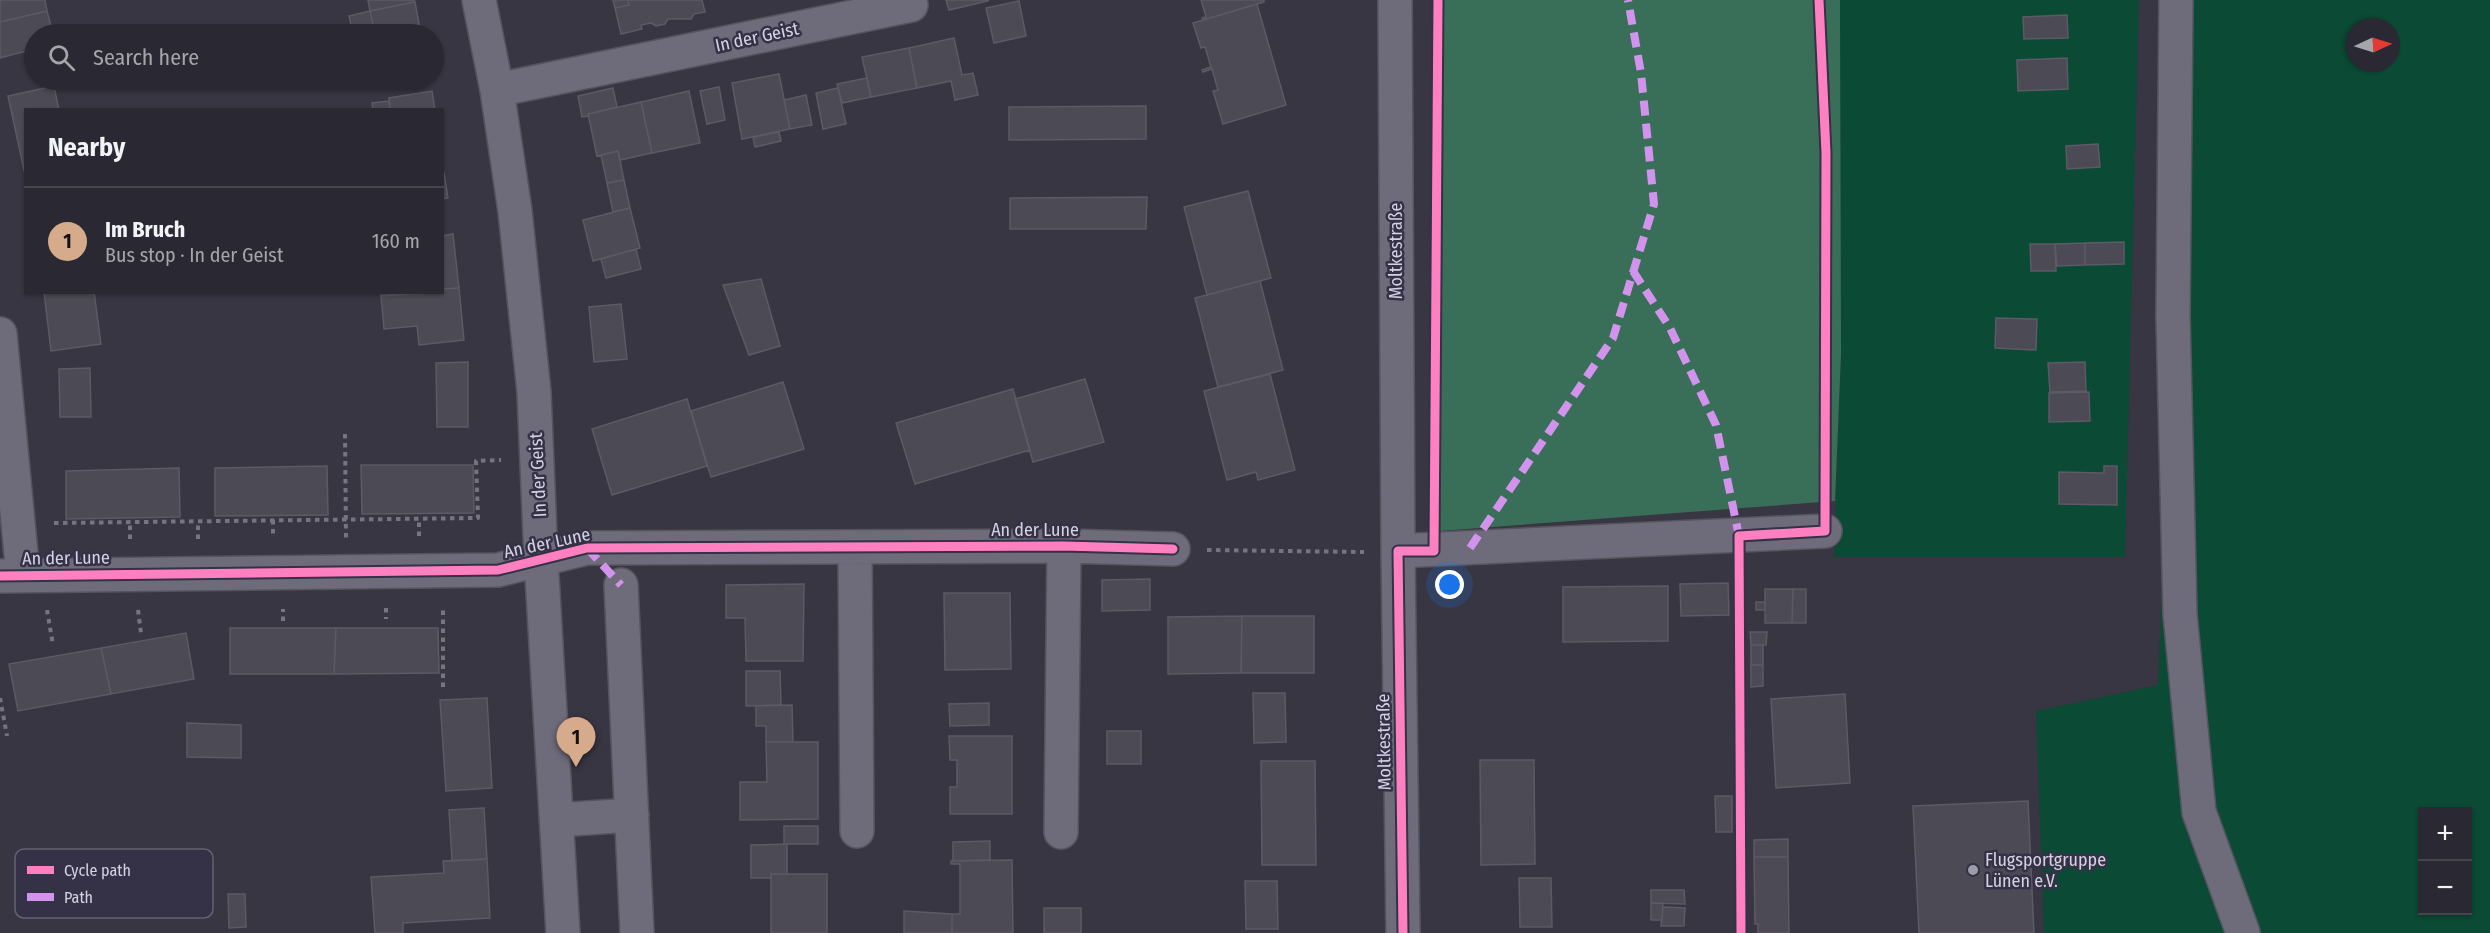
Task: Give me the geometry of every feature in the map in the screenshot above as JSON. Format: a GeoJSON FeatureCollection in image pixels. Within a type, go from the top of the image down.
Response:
{"type":"FeatureCollection","features":[{"type":"Feature","properties":{"kind":"street","name":"In der Geist"},"geometry":{"type":"LineString","coordinates":[[478,0],[497,90],[515,211],[534,392],[541,559],[563,933]]}},
{"type":"Feature","properties":{"kind":"street","name":"Moltkestraße"},"geometry":{"type":"LineString","coordinates":[[1395,0],[1403,933]]}},
{"type":"Feature","properties":{"kind":"street"},"geometry":{"type":"LineString","coordinates":[[2176,0],[2173,316],[2180,614],[2199,812],[2243,933]]}},
{"type":"Feature","properties":{"kind":"street","name":"In der Geist"},"geometry":{"type":"LineString","coordinates":[[497,90],[910,5]]}},
{"type":"Feature","properties":{"kind":"street"},"geometry":{"type":"LineString","coordinates":[[0,334],[23,583]]}},
{"type":"Feature","properties":{"kind":"street"},"geometry":{"type":"LineString","coordinates":[[1398,551],[1825,531]]}},
{"type":"Feature","properties":{"kind":"street","name":"An der Lune"},"geometry":{"type":"LineString","coordinates":[[23,583],[498,570],[586,548],[1064,546],[1173,549]]}},
{"type":"Feature","properties":{"kind":"street","name":"An der Lune"},"geometry":{"type":"LineString","coordinates":[[1061,832],[1064,546]]}},
{"type":"Feature","properties":{"kind":"street"},"geometry":{"type":"LineString","coordinates":[[855,547],[857,831]]}},
{"type":"Feature","properties":{"kind":"street"},"geometry":{"type":"LineString","coordinates":[[621,585],[637,933]]}},
{"type":"Feature","properties":{"kind":"street"},"geometry":{"type":"LineString","coordinates":[[557,820],[632,815]]}},
{"type":"Feature","properties":{"kind":"path"},"geometry":{"type":"LineString","coordinates":[[345,434],[346,545]]}},
{"type":"Feature","properties":{"kind":"path"},"geometry":{"type":"LineString","coordinates":[[18,524],[478,518],[476,461],[508,460]]}},
{"type":"Feature","properties":{"kind":"path"},"geometry":{"type":"LineString","coordinates":[[419,518],[419,544]]}},
{"type":"Feature","properties":{"kind":"path"},"geometry":{"type":"LineString","coordinates":[[273,520],[273,546]]}},
{"type":"Feature","properties":{"kind":"path"},"geometry":{"type":"LineString","coordinates":[[198,521],[198,547]]}},
{"type":"Feature","properties":{"kind":"path"},"geometry":{"type":"LineString","coordinates":[[130,522],[130,548]]}},
{"type":"Feature","properties":{"kind":"path"},"geometry":{"type":"LineString","coordinates":[[1173,549],[1398,551]]}},
{"type":"Feature","properties":{"kind":"path"},"geometry":{"type":"LineString","coordinates":[[23,583],[53,645]]}},
{"type":"Feature","properties":{"kind":"path"},"geometry":{"type":"LineString","coordinates":[[443,604],[443,687]]}},
{"type":"Feature","properties":{"kind":"path"},"geometry":{"type":"LineString","coordinates":[[137,605],[141,633]]}},
{"type":"Feature","properties":{"kind":"path"},"geometry":{"type":"LineString","coordinates":[[0,698],[7,736]]}},
{"type":"Feature","properties":{"kind":"green space"},"geometry":{"type":"Polygon","coordinates":[[[1437,0],[1840,0],[1841,354],[1835,501],[1439,531],[1437,0]]]}},
{"type":"Feature","properties":{"kind":"green space"},"geometry":{"type":"Polygon","coordinates":[[[1840,0],[2139,0],[2125,557],[1834,557],[1841,354],[1840,0]]]}},
{"type":"Feature","properties":{"kind":"green space"},"geometry":{"type":"Polygon","coordinates":[[[2187,0],[2490,0],[2490,933],[2044,933],[2036,711],[2158,685],[2187,0]]]}},
{"type":"Feature","properties":{"kind":"building"},"geometry":{"type":"Polygon","coordinates":[[[0,0],[45,0],[47,11],[0,22],[0,0]]]}},
{"type":"Feature","properties":{"kind":"building"},"geometry":{"type":"Polygon","coordinates":[[[368,0],[414,0],[415,2],[370,11],[368,0]]]}},
{"type":"Feature","properties":{"kind":"building"},"geometry":{"type":"Polygon","coordinates":[[[613,0],[628,0],[629,5],[615,8],[613,0]]]}},
{"type":"Feature","properties":{"kind":"building"},"geometry":{"type":"Polygon","coordinates":[[[628,0],[702,0],[705,12],[694,14],[691,19],[668,19],[665,24],[656,26],[651,23],[641,25],[642,29],[621,34],[615,8],[629,5],[628,0]]]}},
{"type":"Feature","properties":{"kind":"building"},"geometry":{"type":"Polygon","coordinates":[[[946,0],[988,0],[988,1],[949,10],[946,0]]]}},
{"type":"Feature","properties":{"kind":"building"},"geometry":{"type":"Polygon","coordinates":[[[1201,0],[1264,0],[1264,2],[1203,20],[1202,18],[1206,17],[1201,0]]]}},
{"type":"Feature","properties":{"kind":"building"},"geometry":{"type":"Polygon","coordinates":[[[1019,1],[1026,36],[994,43],[986,8],[1019,1]]]}},
{"type":"Feature","properties":{"kind":"building"},"geometry":{"type":"Polygon","coordinates":[[[415,2],[419,24],[373,24],[370,11],[415,2]]]}},
{"type":"Feature","properties":{"kind":"building"},"geometry":{"type":"Polygon","coordinates":[[[1257,4],[1286,105],[1223,124],[1213,91],[1218,90],[1212,69],[1203,72],[1202,70],[1211,67],[1205,47],[1201,48],[1193,23],[1257,4]]]}},
{"type":"Feature","properties":{"kind":"building"},"geometry":{"type":"Polygon","coordinates":[[[47,11],[50,24],[24,24],[24,52],[0,58],[0,22],[47,11]]]}},
{"type":"Feature","properties":{"kind":"building"},"geometry":{"type":"Polygon","coordinates":[[[370,11],[373,24],[351,24],[349,16],[370,11]]]}},
{"type":"Feature","properties":{"kind":"building"},"geometry":{"type":"Polygon","coordinates":[[[2067,15],[2068,38],[2024,39],[2023,17],[2067,15]]]}},
{"type":"Feature","properties":{"kind":"building"},"geometry":{"type":"Polygon","coordinates":[[[954,38],[962,75],[973,73],[978,95],[955,100],[951,81],[917,88],[909,48],[954,38]]]}},
{"type":"Feature","properties":{"kind":"building"},"geometry":{"type":"Polygon","coordinates":[[[909,48],[917,88],[871,97],[862,57],[909,48]]]}},
{"type":"Feature","properties":{"kind":"building"},"geometry":{"type":"Polygon","coordinates":[[[2067,58],[2068,89],[2018,91],[2017,60],[2067,58]]]}},
{"type":"Feature","properties":{"kind":"building"},"geometry":{"type":"Polygon","coordinates":[[[779,74],[790,129],[742,139],[732,83],[779,74]]]}},
{"type":"Feature","properties":{"kind":"building"},"geometry":{"type":"Polygon","coordinates":[[[867,78],[871,97],[842,103],[837,84],[867,78]]]}},
{"type":"Feature","properties":{"kind":"building"},"geometry":{"type":"Polygon","coordinates":[[[719,87],[725,120],[707,124],[700,91],[719,87]]]}},
{"type":"Feature","properties":{"kind":"building"},"geometry":{"type":"Polygon","coordinates":[[[613,88],[617,107],[582,117],[578,96],[613,88]]]}},
{"type":"Feature","properties":{"kind":"building"},"geometry":{"type":"Polygon","coordinates":[[[838,88],[846,124],[823,129],[816,93],[838,88]]]}},
{"type":"Feature","properties":{"kind":"building"},"geometry":{"type":"Polygon","coordinates":[[[36,90],[55,90],[59,108],[24,108],[24,170],[8,96],[36,90]]]}},
{"type":"Feature","properties":{"kind":"building"},"geometry":{"type":"Polygon","coordinates":[[[432,91],[435,108],[390,108],[389,98],[432,91]]]}},
{"type":"Feature","properties":{"kind":"building"},"geometry":{"type":"Polygon","coordinates":[[[689,91],[700,143],[652,153],[641,102],[689,91]]]}},
{"type":"Feature","properties":{"kind":"building"},"geometry":{"type":"Polygon","coordinates":[[[806,95],[812,125],[790,129],[784,100],[806,95]]]}},
{"type":"Feature","properties":{"kind":"building"},"geometry":{"type":"Polygon","coordinates":[[[389,101],[390,108],[373,108],[372,103],[389,101]]]}},
{"type":"Feature","properties":{"kind":"building"},"geometry":{"type":"Polygon","coordinates":[[[641,102],[652,153],[620,160],[618,151],[597,156],[588,114],[641,102]]]}},
{"type":"Feature","properties":{"kind":"building"},"geometry":{"type":"Polygon","coordinates":[[[1146,106],[1146,139],[1009,140],[1009,107],[1146,106]]]}},
{"type":"Feature","properties":{"kind":"building"},"geometry":{"type":"Polygon","coordinates":[[[779,132],[781,141],[755,147],[753,137],[779,132]]]}},
{"type":"Feature","properties":{"kind":"building"},"geometry":{"type":"Polygon","coordinates":[[[2098,144],[2100,167],[2067,169],[2066,146],[2098,144]]]}},
{"type":"Feature","properties":{"kind":"building"},"geometry":{"type":"Polygon","coordinates":[[[618,151],[624,180],[607,183],[601,155],[618,151]]]}},
{"type":"Feature","properties":{"kind":"building"},"geometry":{"type":"Polygon","coordinates":[[[444,173],[448,198],[444,199],[444,173]]]}},
{"type":"Feature","properties":{"kind":"building"},"geometry":{"type":"Polygon","coordinates":[[[624,180],[630,208],[613,212],[607,183],[624,180]]]}},
{"type":"Feature","properties":{"kind":"building"},"geometry":{"type":"Polygon","coordinates":[[[1248,191],[1271,278],[1207,295],[1184,207],[1248,191]]]}},
{"type":"Feature","properties":{"kind":"building"},"geometry":{"type":"Polygon","coordinates":[[[1147,197],[1146,229],[1010,229],[1010,198],[1147,197]]]}},
{"type":"Feature","properties":{"kind":"building"},"geometry":{"type":"Polygon","coordinates":[[[630,208],[640,248],[593,261],[583,220],[630,208]]]}},
{"type":"Feature","properties":{"kind":"building"},"geometry":{"type":"Polygon","coordinates":[[[453,234],[459,288],[444,289],[444,236],[453,234]]]}},
{"type":"Feature","properties":{"kind":"building"},"geometry":{"type":"Polygon","coordinates":[[[2124,242],[2124,264],[2085,265],[2085,243],[2124,242]]]}},
{"type":"Feature","properties":{"kind":"building"},"geometry":{"type":"Polygon","coordinates":[[[2085,243],[2085,265],[2057,266],[2055,244],[2085,243]]]}},
{"type":"Feature","properties":{"kind":"building"},"geometry":{"type":"Polygon","coordinates":[[[2030,244],[2055,244],[2056,271],[2031,271],[2030,244]]]}},
{"type":"Feature","properties":{"kind":"building"},"geometry":{"type":"Polygon","coordinates":[[[636,249],[641,269],[606,278],[601,259],[636,249]]]}},
{"type":"Feature","properties":{"kind":"building"},"geometry":{"type":"Polygon","coordinates":[[[761,279],[780,346],[749,355],[723,285],[761,279]]]}},
{"type":"Feature","properties":{"kind":"building"},"geometry":{"type":"Polygon","coordinates":[[[1260,281],[1283,370],[1218,387],[1195,298],[1260,281]]]}},
{"type":"Feature","properties":{"kind":"building"},"geometry":{"type":"Polygon","coordinates":[[[459,288],[464,340],[419,345],[417,326],[384,329],[381,296],[444,294],[444,289],[459,288]]]}},
{"type":"Feature","properties":{"kind":"building"},"geometry":{"type":"Polygon","coordinates":[[[44,294],[94,294],[101,344],[51,351],[44,294]]]}},
{"type":"Feature","properties":{"kind":"building"},"geometry":{"type":"Polygon","coordinates":[[[621,304],[627,359],[594,362],[589,307],[621,304]]]}},
{"type":"Feature","properties":{"kind":"building"},"geometry":{"type":"Polygon","coordinates":[[[1996,318],[2037,319],[2036,350],[1995,348],[1996,318]]]}},
{"type":"Feature","properties":{"kind":"building"},"geometry":{"type":"Polygon","coordinates":[[[468,362],[468,427],[437,427],[436,363],[468,362]]]}},
{"type":"Feature","properties":{"kind":"building"},"geometry":{"type":"Polygon","coordinates":[[[2085,362],[2086,391],[2050,392],[2048,363],[2085,362]]]}},
{"type":"Feature","properties":{"kind":"building"},"geometry":{"type":"Polygon","coordinates":[[[90,368],[91,417],[60,417],[59,369],[90,368]]]}},
{"type":"Feature","properties":{"kind":"building"},"geometry":{"type":"Polygon","coordinates":[[[1270,374],[1295,470],[1258,480],[1256,472],[1227,480],[1204,391],[1270,374]]]}},
{"type":"Feature","properties":{"kind":"building"},"geometry":{"type":"Polygon","coordinates":[[[1085,379],[1104,442],[1033,462],[1015,399],[1085,379]]]}},
{"type":"Feature","properties":{"kind":"building"},"geometry":{"type":"Polygon","coordinates":[[[783,382],[804,449],[711,477],[691,411],[783,382]]]}},
{"type":"Feature","properties":{"kind":"building"},"geometry":{"type":"Polygon","coordinates":[[[1013,389],[1030,450],[915,484],[896,423],[1013,389]]]}},
{"type":"Feature","properties":{"kind":"building"},"geometry":{"type":"Polygon","coordinates":[[[2089,392],[2090,421],[2049,422],[2049,393],[2089,392]]]}},
{"type":"Feature","properties":{"kind":"building"},"geometry":{"type":"Polygon","coordinates":[[[687,399],[707,466],[612,495],[592,429],[687,399]]]}},
{"type":"Feature","properties":{"kind":"building"},"geometry":{"type":"Polygon","coordinates":[[[361,465],[473,465],[474,513],[362,514],[361,465]]]}},
{"type":"Feature","properties":{"kind":"building"},"geometry":{"type":"Polygon","coordinates":[[[327,466],[328,515],[215,516],[215,468],[327,466]]]}},
{"type":"Feature","properties":{"kind":"building"},"geometry":{"type":"Polygon","coordinates":[[[2104,466],[2117,466],[2117,505],[2059,504],[2059,472],[2104,473],[2104,466]]]}},
{"type":"Feature","properties":{"kind":"building"},"geometry":{"type":"Polygon","coordinates":[[[179,468],[180,517],[66,519],[66,471],[179,468]]]}},
{"type":"Feature","properties":{"kind":"building"},"geometry":{"type":"Polygon","coordinates":[[[1150,579],[1150,610],[1102,611],[1102,580],[1150,579]]]}},
{"type":"Feature","properties":{"kind":"building"},"geometry":{"type":"Polygon","coordinates":[[[1728,583],[1729,615],[1681,616],[1680,584],[1728,583]]]}},
{"type":"Feature","properties":{"kind":"building"},"geometry":{"type":"Polygon","coordinates":[[[804,584],[803,661],[746,661],[745,618],[726,618],[726,585],[804,584]]]}},
{"type":"Feature","properties":{"kind":"building"},"geometry":{"type":"Polygon","coordinates":[[[1668,586],[1668,641],[1563,642],[1563,587],[1668,586]]]}},
{"type":"Feature","properties":{"kind":"building"},"geometry":{"type":"Polygon","coordinates":[[[1765,589],[1793,589],[1792,623],[1765,623],[1765,589]]]}},
{"type":"Feature","properties":{"kind":"building"},"geometry":{"type":"Polygon","coordinates":[[[1793,589],[1806,589],[1806,623],[1792,623],[1793,589]]]}},
{"type":"Feature","properties":{"kind":"building"},"geometry":{"type":"Polygon","coordinates":[[[944,593],[1010,593],[1011,669],[945,670],[944,593]]]}},
{"type":"Feature","properties":{"kind":"building"},"geometry":{"type":"Polygon","coordinates":[[[1756,602],[1765,602],[1765,610],[1756,610],[1756,602]]]}},
{"type":"Feature","properties":{"kind":"building"},"geometry":{"type":"Polygon","coordinates":[[[1242,616],[1314,616],[1314,673],[1241,673],[1242,616]]]}},
{"type":"Feature","properties":{"kind":"building"},"geometry":{"type":"Polygon","coordinates":[[[1242,616],[1241,673],[1168,674],[1168,617],[1242,616]]]}},
{"type":"Feature","properties":{"kind":"building"},"geometry":{"type":"Polygon","coordinates":[[[230,628],[336,628],[334,674],[230,674],[230,628]]]}},
{"type":"Feature","properties":{"kind":"building"},"geometry":{"type":"Polygon","coordinates":[[[336,628],[438,628],[439,673],[334,674],[336,628]]]}},
{"type":"Feature","properties":{"kind":"building"},"geometry":{"type":"Polygon","coordinates":[[[1750,632],[1767,632],[1766,645],[1751,645],[1750,632]]]}},
{"type":"Feature","properties":{"kind":"building"},"geometry":{"type":"Polygon","coordinates":[[[186,633],[194,679],[111,694],[101,648],[186,633]]]}},
{"type":"Feature","properties":{"kind":"building"},"geometry":{"type":"Polygon","coordinates":[[[1751,645],[1763,645],[1763,665],[1751,665],[1751,645]]]}},
{"type":"Feature","properties":{"kind":"building"},"geometry":{"type":"Polygon","coordinates":[[[101,648],[111,694],[18,711],[9,664],[101,648]]]}},
{"type":"Feature","properties":{"kind":"building"},"geometry":{"type":"Polygon","coordinates":[[[1751,665],[1763,665],[1763,686],[1751,687],[1751,665]]]}},
{"type":"Feature","properties":{"kind":"building"},"geometry":{"type":"Polygon","coordinates":[[[746,671],[780,671],[781,705],[746,706],[746,671]]]}},
{"type":"Feature","properties":{"kind":"building"},"geometry":{"type":"Polygon","coordinates":[[[1253,693],[1285,693],[1286,742],[1254,743],[1253,693]]]}},
{"type":"Feature","properties":{"kind":"building"},"geometry":{"type":"Polygon","coordinates":[[[1845,694],[1850,783],[1776,788],[1771,699],[1845,694]]]}},
{"type":"Feature","properties":{"kind":"building"},"geometry":{"type":"Polygon","coordinates":[[[487,698],[492,788],[446,791],[440,700],[487,698]]]}},
{"type":"Feature","properties":{"kind":"building"},"geometry":{"type":"Polygon","coordinates":[[[989,703],[989,725],[950,726],[949,704],[989,703]]]}},
{"type":"Feature","properties":{"kind":"building"},"geometry":{"type":"Polygon","coordinates":[[[792,705],[793,742],[766,742],[766,726],[756,726],[756,706],[792,705]]]}},
{"type":"Feature","properties":{"kind":"building"},"geometry":{"type":"Polygon","coordinates":[[[187,723],[241,725],[241,758],[187,757],[187,723]]]}},
{"type":"Feature","properties":{"kind":"building"},"geometry":{"type":"Polygon","coordinates":[[[1107,731],[1141,731],[1141,764],[1107,764],[1107,731]]]}},
{"type":"Feature","properties":{"kind":"building"},"geometry":{"type":"Polygon","coordinates":[[[949,736],[1012,736],[1012,814],[950,814],[950,787],[957,787],[957,760],[950,760],[949,736]]]}},
{"type":"Feature","properties":{"kind":"building"},"geometry":{"type":"Polygon","coordinates":[[[766,742],[818,742],[818,819],[740,820],[740,782],[767,782],[766,742]]]}},
{"type":"Feature","properties":{"kind":"building"},"geometry":{"type":"Polygon","coordinates":[[[1480,760],[1534,760],[1535,864],[1481,865],[1480,760]]]}},
{"type":"Feature","properties":{"kind":"building"},"geometry":{"type":"Polygon","coordinates":[[[1261,761],[1315,761],[1316,865],[1262,865],[1261,761]]]}},
{"type":"Feature","properties":{"kind":"building"},"geometry":{"type":"Polygon","coordinates":[[[1715,796],[1732,796],[1732,832],[1716,832],[1715,796]]]}},
{"type":"Feature","properties":{"kind":"building","name":"Flugsportgruppe Lünen e.V."},"geometry":{"type":"Polygon","coordinates":[[[2028,801],[2034,933],[1919,933],[1913,806],[2028,801]]]}},
{"type":"Feature","properties":{"kind":"building"},"geometry":{"type":"Polygon","coordinates":[[[484,808],[487,859],[452,861],[449,810],[484,808]]]}},
{"type":"Feature","properties":{"kind":"building"},"geometry":{"type":"Polygon","coordinates":[[[784,826],[818,826],[818,844],[784,844],[784,826]]]}},
{"type":"Feature","properties":{"kind":"building"},"geometry":{"type":"Polygon","coordinates":[[[1788,839],[1788,857],[1754,857],[1754,840],[1788,839]]]}},
{"type":"Feature","properties":{"kind":"building"},"geometry":{"type":"Polygon","coordinates":[[[990,841],[990,860],[953,861],[953,842],[990,841]]]}},
{"type":"Feature","properties":{"kind":"building"},"geometry":{"type":"Polygon","coordinates":[[[787,844],[787,874],[771,874],[771,878],[751,878],[751,845],[787,844]]]}},
{"type":"Feature","properties":{"kind":"building"},"geometry":{"type":"Polygon","coordinates":[[[1754,857],[1788,857],[1789,933],[1758,933],[1758,924],[1755,924],[1754,857]]]}},
{"type":"Feature","properties":{"kind":"building"},"geometry":{"type":"Polygon","coordinates":[[[487,859],[490,918],[403,923],[403,933],[375,933],[371,877],[444,873],[443,861],[487,859]]]}},
{"type":"Feature","properties":{"kind":"building"},"geometry":{"type":"Polygon","coordinates":[[[1012,860],[1013,933],[952,933],[952,914],[960,914],[960,864],[951,864],[951,861],[1012,860]]]}},
{"type":"Feature","properties":{"kind":"building"},"geometry":{"type":"Polygon","coordinates":[[[771,874],[827,874],[827,933],[771,933],[771,874]]]}},
{"type":"Feature","properties":{"kind":"building"},"geometry":{"type":"Polygon","coordinates":[[[1519,878],[1551,878],[1552,927],[1520,927],[1519,878]]]}},
{"type":"Feature","properties":{"kind":"building"},"geometry":{"type":"Polygon","coordinates":[[[1245,881],[1277,881],[1278,929],[1246,929],[1245,881]]]}},
{"type":"Feature","properties":{"kind":"building"},"geometry":{"type":"Polygon","coordinates":[[[1651,890],[1684,890],[1685,904],[1651,903],[1651,890]]]}},
{"type":"Feature","properties":{"kind":"building"},"geometry":{"type":"Polygon","coordinates":[[[228,894],[245,894],[246,927],[229,928],[228,894]]]}},
{"type":"Feature","properties":{"kind":"building"},"geometry":{"type":"Polygon","coordinates":[[[1651,903],[1663,903],[1662,920],[1651,920],[1651,903]]]}},
{"type":"Feature","properties":{"kind":"building"},"geometry":{"type":"Polygon","coordinates":[[[1663,907],[1685,908],[1684,926],[1661,926],[1663,907]]]}},
{"type":"Feature","properties":{"kind":"building"},"geometry":{"type":"Polygon","coordinates":[[[1044,908],[1081,908],[1081,933],[1044,933],[1044,908]]]}},
{"type":"Feature","properties":{"kind":"building"},"geometry":{"type":"Polygon","coordinates":[[[904,911],[952,914],[952,933],[904,933],[904,911]]]}},
{"type":"Feature","properties":{"kind":"marked path"},"geometry":{"type":"LineString","coordinates":[[1470,548],[1613,338],[1654,204],[1641,73],[1628,0]]}},
{"type":"Feature","properties":{"kind":"marked path"},"geometry":{"type":"LineString","coordinates":[[1633,271],[1670,328],[1716,425],[1739,536]]}},
{"type":"Feature","properties":{"kind":"marked path"},"geometry":{"type":"LineString","coordinates":[[587,548],[621,585]]}},
{"type":"Feature","properties":{"kind":"cycle path"},"geometry":{"type":"LineString","coordinates":[[1403,933],[1398,551],[1434,551],[1438,0]]}},
{"type":"Feature","properties":{"kind":"cycle path"},"geometry":{"type":"LineString","coordinates":[[1741,933],[1739,536],[1825,531],[1826,153],[1819,0]]}},
{"type":"Feature","properties":{"kind":"cycle path"},"geometry":{"type":"LineString","coordinates":[[0,576],[498,570],[587,548],[1064,546],[1173,549]]}},
{"type":"Feature","properties":{"kind":"place","name":"Im Bruch"},"geometry":{"type":"Point","coordinates":[576,767]}},
{"type":"Feature","properties":{"kind":"place","name":"Flugsportgruppe Lünen e.V."},"geometry":{"type":"Point","coordinates":[1973,870]}}]}
